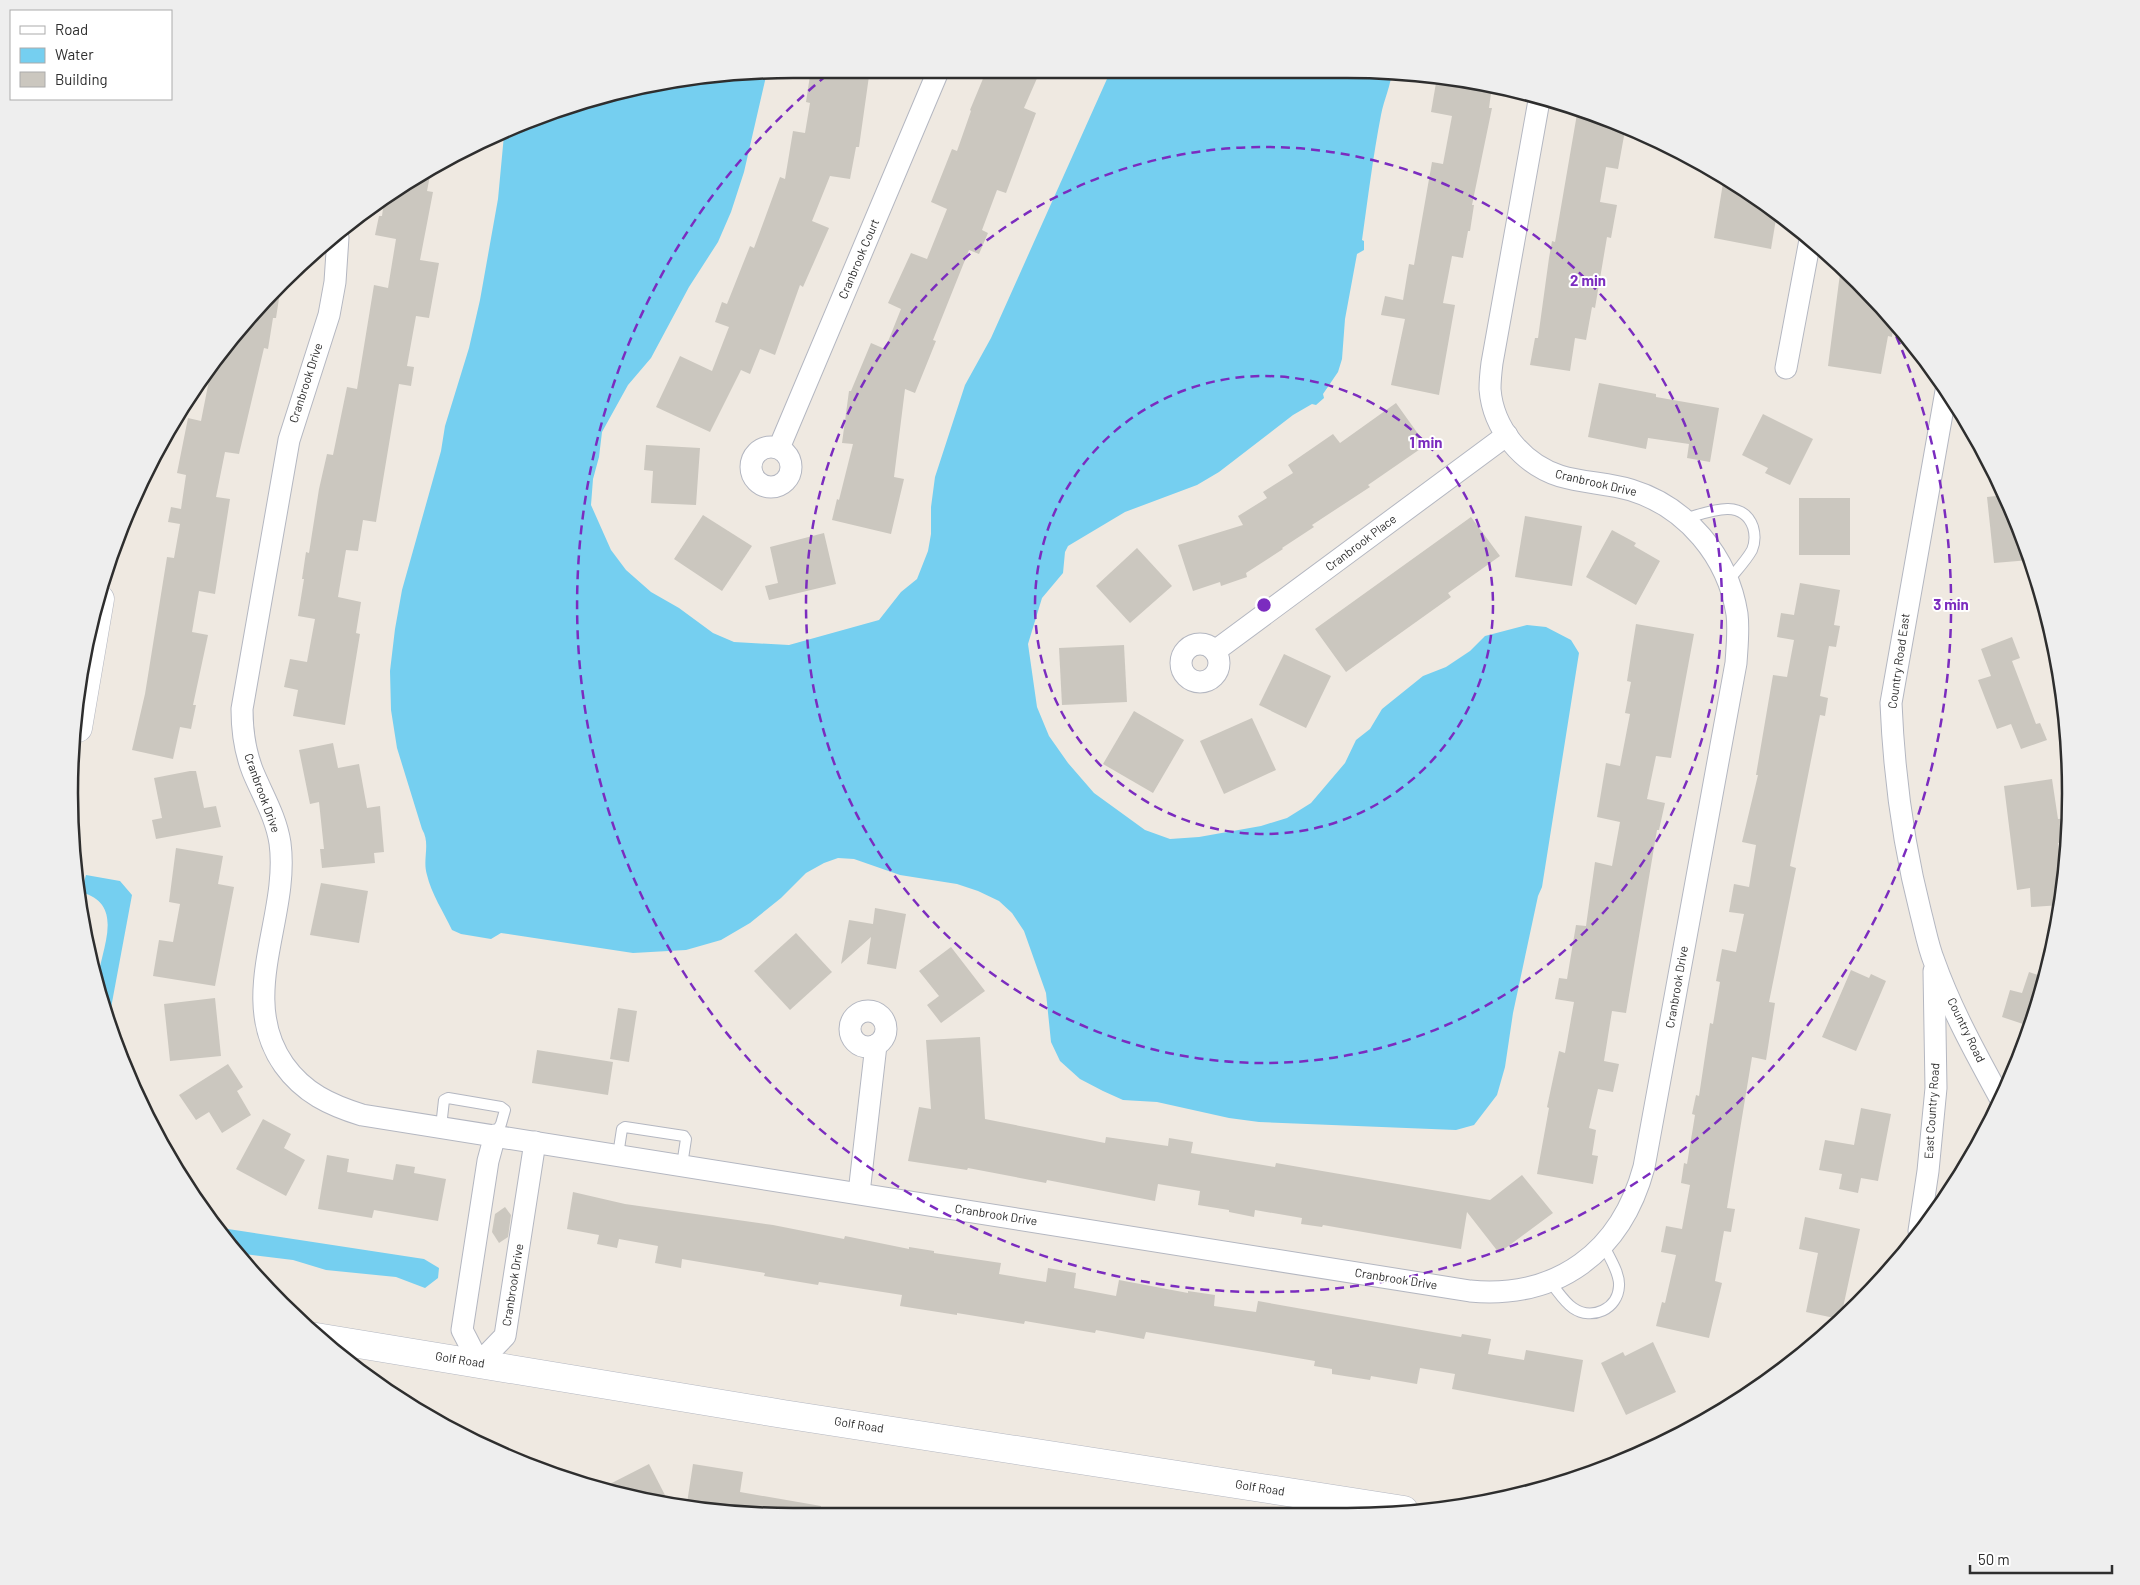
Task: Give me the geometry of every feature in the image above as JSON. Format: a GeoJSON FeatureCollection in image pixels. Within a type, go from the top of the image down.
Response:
{"type":"FeatureCollection","features":[{"type":"Feature","properties":{"kind":"street","name":"Cranbrook Court"},"geometry":{"type":"LineString","coordinates":[[779,448],[935,78]]}},
{"type":"Feature","properties":{"kind":"street","name":"Cranbrook Drive"},"geometry":{"type":"LineString","coordinates":[[338,241],[335,282],[329,315],[289,440],[242,709],[242,725],[248,757],[272,812],[280,844],[282,875],[264,978],[263,1006],[268,1034],[277,1054],[288,1072],[309,1092],[334,1107],[362,1115],[1470,1291],[1519,1290],[1550,1282],[1579,1267],[1604,1246],[1632,1206],[1644,1167],[1736,663],[1738,631],[1737,614],[1728,582],[1711,550],[1684,519],[1654,500],[1630,490],[1575,480],[1548,472],[1526,458],[1507,435],[1492,402],[1492,363],[1538,104]]}},
{"type":"Feature","properties":{"kind":"street"},"geometry":{"type":"LineString","coordinates":[[1786,368],[1809,246]]}},
{"type":"Feature","properties":{"kind":"street","name":"Country Road East"},"geometry":{"type":"LineString","coordinates":[[1934,961],[1910,871],[1899,812],[1890,704],[1945,399]]}},
{"type":"Feature","properties":{"kind":"street","name":"Cranbrook Place"},"geometry":{"type":"LineString","coordinates":[[1215,651],[1507,435]]}},
{"type":"Feature","properties":{"kind":"street","name":"Country Road"},"geometry":{"type":"LineString","coordinates":[[1934,961],[1966,1034],[1997,1092]]}},
{"type":"Feature","properties":{"kind":"street","name":"East Country Road"},"geometry":{"type":"LineString","coordinates":[[1920,1221],[1936,1088],[1934,961]]}},
{"type":"Feature","properties":{"kind":"street"},"geometry":{"type":"LineString","coordinates":[[859,1193],[876,1045]]}},
{"type":"Feature","properties":{"kind":"street"},"geometry":{"type":"LineString","coordinates":[[479,1364],[462,1330],[488,1161],[495,1135]]}},
{"type":"Feature","properties":{"kind":"street","name":"Cranbrook Drive"},"geometry":{"type":"LineString","coordinates":[[479,1364],[505,1336],[536,1142]]}},
{"type":"Feature","properties":{"kind":"street","name":"Golf Road"},"geometry":{"type":"LineString","coordinates":[[333,1340],[783,1414],[1319,1506],[1355,1508]]}},
{"type":"Feature","properties":{"kind":"lane"},"geometry":{"type":"LineString","coordinates":[[1684,519],[1724,508],[1741,512],[1748,517],[1755,533],[1752,550],[1728,582]]}},
{"type":"Feature","properties":{"kind":"lane"},"geometry":{"type":"LineString","coordinates":[[441,1127],[444,1100],[448,1098],[501,1107],[505,1110],[495,1135]]}},
{"type":"Feature","properties":{"kind":"lane"},"geometry":{"type":"LineString","coordinates":[[618,1155],[622,1129],[625,1127],[684,1136],[686,1139],[682,1165]]}},
{"type":"Feature","properties":{"kind":"lane"},"geometry":{"type":"LineString","coordinates":[[1550,1282],[1570,1307],[1578,1312],[1597,1313],[1606,1309],[1613,1303],[1619,1285],[1618,1276],[1604,1246]]}},
{"type":"Feature","properties":{"kind":"water"},"geometry":{"type":"Polygon","coordinates":[[[1107,78],[1391,79],[1381,115],[1373,161],[1362,240],[1364,241],[1364,250],[1357,254],[1345,319],[1342,359],[1338,372],[1323,394],[1324,398],[1316,405],[1312,404],[1293,415],[1219,472],[1197,485],[1125,512],[1068,546],[1065,552],[1063,573],[1042,598],[1028,644],[1037,707],[1049,736],[1068,763],[1094,793],[1145,830],[1170,839],[1199,837],[1261,826],[1287,818],[1311,803],[1345,763],[1356,740],[1370,729],[1382,709],[1423,676],[1446,667],[1470,651],[1485,636],[1527,625],[1546,627],[1571,640],[1579,653],[1542,887],[1538,896],[1513,1013],[1505,1067],[1497,1095],[1474,1125],[1456,1130],[1259,1122],[1229,1118],[1157,1102],[1123,1100],[1080,1079],[1060,1061],[1051,1042],[1046,993],[1024,931],[1012,913],[999,901],[957,884],[900,875],[854,859],[838,858],[824,863],[806,873],[781,898],[750,923],[721,940],[686,950],[633,953],[501,933],[491,939],[461,934],[452,930],[429,882],[425,863],[425,835],[397,748],[391,710],[390,671],[402,590],[441,451],[445,426],[469,348],[480,300],[498,199],[504,139],[563,115],[653,91],[699,84],[765,79],[744,172],[731,212],[718,242],[689,287],[651,358],[628,385],[602,432],[599,457],[593,479],[591,505],[611,550],[626,570],[651,592],[679,608],[713,633],[734,642],[789,645],[879,620],[901,592],[917,579],[928,551],[931,534],[931,507],[935,477],[965,385],[991,338],[1107,78]]]}},
{"type":"Feature","properties":{"kind":"water"},"geometry":{"type":"Polygon","coordinates":[[[86,875],[120,881],[132,895],[111,1008],[100,969],[108,921],[104,909],[96,899],[85,894],[84,883],[86,875]]]}},
{"type":"Feature","properties":{"kind":"water"},"geometry":{"type":"Polygon","coordinates":[[[226,1229],[424,1259],[439,1268],[438,1278],[425,1288],[396,1277],[326,1270],[293,1260],[247,1254],[226,1229]]]}},
{"type":"Feature","properties":{"kind":"building"},"geometry":{"type":"Polygon","coordinates":[[[810,78],[869,78],[859,147],[856,147],[850,179],[830,176],[812,221],[829,228],[803,287],[800,285],[775,355],[760,349],[750,374],[741,370],[710,432],[656,407],[680,356],[712,371],[729,327],[715,322],[722,302],[727,304],[750,246],[754,248],[780,177],[785,179],[793,131],[805,133],[810,103],[806,102],[810,78]]]}},
{"type":"Feature","properties":{"kind":"building"},"geometry":{"type":"Polygon","coordinates":[[[983,78],[1037,78],[1024,108],[1036,113],[1006,193],[997,190],[982,230],[988,233],[979,254],[969,250],[933,340],[936,341],[915,393],[905,389],[894,477],[904,479],[891,534],[832,520],[853,444],[842,443],[849,391],[851,391],[871,343],[885,349],[901,309],[888,303],[911,253],[927,259],[947,209],[931,202],[952,149],[957,151],[970,110],[983,78]]]}},
{"type":"Feature","properties":{"kind":"building"},"geometry":{"type":"Polygon","coordinates":[[[1436,83],[1491,92],[1489,108],[1492,108],[1472,205],[1474,205],[1470,231],[1468,231],[1463,258],[1452,256],[1443,303],[1455,305],[1439,395],[1391,385],[1405,319],[1381,315],[1385,296],[1403,300],[1409,264],[1414,265],[1432,162],[1443,164],[1452,116],[1431,112],[1436,83]]]}},
{"type":"Feature","properties":{"kind":"building"},"geometry":{"type":"Polygon","coordinates":[[[1577,115],[1624,134],[1618,169],[1606,167],[1600,202],[1617,205],[1611,238],[1607,237],[1595,308],[1592,307],[1586,340],[1575,338],[1570,371],[1530,365],[1535,338],[1538,338],[1552,241],[1555,242],[1577,115]]]}},
{"type":"Feature","properties":{"kind":"building"},"geometry":{"type":"Polygon","coordinates":[[[430,176],[427,191],[433,192],[420,260],[439,263],[429,318],[416,316],[407,366],[414,367],[411,386],[399,384],[376,522],[363,520],[358,551],[346,550],[338,597],[361,602],[356,633],[360,634],[345,725],[293,716],[298,690],[284,687],[290,659],[307,662],[315,619],[298,616],[306,552],[309,553],[319,489],[327,454],[333,455],[347,387],[357,389],[374,285],[388,288],[396,239],[375,235],[379,216],[382,216],[383,206],[430,176]]]}},
{"type":"Feature","properties":{"kind":"building"},"geometry":{"type":"Polygon","coordinates":[[[1723,184],[1776,220],[1771,249],[1714,238],[1723,184]]]}},
{"type":"Feature","properties":{"kind":"building"},"geometry":{"type":"Polygon","coordinates":[[[1840,275],[1885,321],[1893,330],[1892,337],[1888,336],[1881,374],[1828,366],[1840,275]]]}},
{"type":"Feature","properties":{"kind":"building"},"geometry":{"type":"Polygon","coordinates":[[[280,295],[276,318],[273,318],[268,349],[264,348],[239,454],[225,452],[216,497],[230,499],[215,594],[199,591],[192,632],[208,635],[193,705],[196,705],[191,729],[180,727],[173,759],[132,750],[145,694],[167,557],[174,558],[180,524],[168,522],[171,507],[181,509],[186,475],[177,473],[188,418],[201,421],[209,379],[255,321],[280,295]]]}},
{"type":"Feature","properties":{"kind":"building"},"geometry":{"type":"Polygon","coordinates":[[[1599,383],[1656,394],[1656,397],[1719,408],[1710,462],[1687,458],[1689,444],[1648,438],[1646,449],[1588,437],[1599,383]]]}},
{"type":"Feature","properties":{"kind":"building"},"geometry":{"type":"Polygon","coordinates":[[[1396,403],[1426,445],[1368,485],[1370,487],[1312,525],[1314,527],[1246,573],[1247,577],[1221,586],[1220,582],[1193,591],[1178,545],[1243,525],[1238,516],[1267,498],[1263,492],[1293,473],[1288,465],[1333,434],[1340,443],[1396,403]]]}},
{"type":"Feature","properties":{"kind":"building"},"geometry":{"type":"Polygon","coordinates":[[[1763,414],[1813,439],[1790,485],[1765,473],[1768,468],[1742,455],[1763,414]]]}},
{"type":"Feature","properties":{"kind":"building"},"geometry":{"type":"Polygon","coordinates":[[[646,445],[700,448],[696,505],[651,503],[653,471],[644,470],[646,445]]]}},
{"type":"Feature","properties":{"kind":"building"},"geometry":{"type":"Polygon","coordinates":[[[1998,496],[2024,560],[1994,563],[1987,497],[1998,496]]]}},
{"type":"Feature","properties":{"kind":"building"},"geometry":{"type":"Polygon","coordinates":[[[1799,498],[1850,498],[1850,555],[1799,555],[1799,498]]]}},
{"type":"Feature","properties":{"kind":"building"},"geometry":{"type":"Polygon","coordinates":[[[703,515],[752,546],[722,591],[674,559],[703,515]]]}},
{"type":"Feature","properties":{"kind":"building"},"geometry":{"type":"Polygon","coordinates":[[[1525,516],[1582,526],[1572,586],[1515,577],[1525,516]]]}},
{"type":"Feature","properties":{"kind":"building"},"geometry":{"type":"Polygon","coordinates":[[[1471,517],[1500,556],[1448,593],[1451,597],[1346,672],[1315,629],[1471,517]]]}},
{"type":"Feature","properties":{"kind":"building"},"geometry":{"type":"Polygon","coordinates":[[[1612,530],[1636,543],[1634,546],[1660,561],[1636,605],[1586,577],[1612,530]]]}},
{"type":"Feature","properties":{"kind":"building"},"geometry":{"type":"Polygon","coordinates":[[[824,533],[836,584],[769,600],[765,586],[778,583],[770,547],[824,533]]]}},
{"type":"Feature","properties":{"kind":"building"},"geometry":{"type":"Polygon","coordinates":[[[1137,548],[1172,586],[1130,623],[1096,586],[1137,548]]]}},
{"type":"Feature","properties":{"kind":"building"},"geometry":{"type":"Polygon","coordinates":[[[1800,583],[1840,590],[1834,625],[1840,626],[1836,647],[1829,646],[1820,696],[1828,698],[1825,716],[1820,715],[1790,866],[1796,868],[1769,1002],[1775,1003],[1766,1060],[1752,1057],[1727,1208],[1735,1209],[1731,1232],[1724,1231],[1715,1281],[1722,1283],[1709,1338],[1656,1326],[1662,1302],[1665,1303],[1676,1255],[1661,1252],[1666,1226],[1682,1229],[1690,1185],[1681,1183],[1684,1163],[1687,1164],[1695,1115],[1692,1114],[1696,1095],[1699,1096],[1710,1023],[1713,1024],[1720,982],[1716,981],[1722,949],[1736,952],[1744,914],[1729,912],[1734,884],[1749,887],[1756,845],[1742,842],[1758,775],[1756,775],[1773,675],[1787,677],[1794,640],[1777,637],[1781,613],[1794,615],[1800,583]]]}},
{"type":"Feature","properties":{"kind":"building"},"geometry":{"type":"Polygon","coordinates":[[[1636,624],[1694,634],[1671,758],[1656,756],[1647,799],[1665,803],[1659,830],[1657,830],[1626,1013],[1612,1011],[1604,1061],[1619,1064],[1613,1092],[1598,1089],[1589,1128],[1596,1130],[1592,1155],[1598,1156],[1593,1184],[1537,1174],[1549,1108],[1547,1107],[1559,1051],[1565,1053],[1574,1002],[1555,999],[1559,978],[1567,979],[1576,925],[1586,926],[1595,862],[1612,866],[1620,822],[1597,817],[1606,763],[1620,766],[1630,714],[1625,713],[1631,682],[1627,681],[1636,624]]]}},
{"type":"Feature","properties":{"kind":"building"},"geometry":{"type":"Polygon","coordinates":[[[2012,637],[2020,658],[2012,661],[2036,724],[2040,723],[2047,740],[2021,749],[2011,724],[1997,729],[1978,680],[1991,676],[1981,649],[2012,637]]]}},
{"type":"Feature","properties":{"kind":"building"},"geometry":{"type":"Polygon","coordinates":[[[1124,645],[1127,702],[1062,705],[1059,648],[1124,645]]]}},
{"type":"Feature","properties":{"kind":"building"},"geometry":{"type":"Polygon","coordinates":[[[1284,654],[1331,676],[1306,728],[1259,705],[1284,654]]]}},
{"type":"Feature","properties":{"kind":"building"},"geometry":{"type":"Polygon","coordinates":[[[1134,711],[1184,740],[1153,793],[1103,764],[1134,711]]]}},
{"type":"Feature","properties":{"kind":"building"},"geometry":{"type":"Polygon","coordinates":[[[1252,718],[1276,770],[1224,794],[1200,741],[1252,718]]]}},
{"type":"Feature","properties":{"kind":"building"},"geometry":{"type":"Polygon","coordinates":[[[333,743],[338,768],[359,764],[367,808],[380,806],[384,852],[374,853],[375,863],[322,868],[320,849],[324,849],[319,802],[310,804],[299,750],[333,743]]]}},
{"type":"Feature","properties":{"kind":"building"},"geometry":{"type":"Polygon","coordinates":[[[196,771],[204,808],[216,806],[221,827],[156,839],[152,820],[162,818],[154,778],[196,771]]]}},
{"type":"Feature","properties":{"kind":"building"},"geometry":{"type":"Polygon","coordinates":[[[2052,779],[2058,819],[2061,819],[2061,839],[2061,843],[2058,843],[2059,857],[2053,906],[2031,907],[2030,888],[2017,890],[2004,786],[2052,779]]]}},
{"type":"Feature","properties":{"kind":"building"},"geometry":{"type":"Polygon","coordinates":[[[176,848],[223,856],[218,884],[234,887],[215,986],[153,976],[159,940],[173,942],[180,904],[169,902],[176,848]]]}},
{"type":"Feature","properties":{"kind":"building"},"geometry":{"type":"Polygon","coordinates":[[[321,883],[368,891],[359,943],[310,935],[321,883]]]}},
{"type":"Feature","properties":{"kind":"building"},"geometry":{"type":"Polygon","coordinates":[[[875,908],[906,914],[896,969],[867,964],[871,937],[841,964],[849,920],[873,924],[875,908]]]}},
{"type":"Feature","properties":{"kind":"building"},"geometry":{"type":"Polygon","coordinates":[[[796,933],[832,972],[790,1010],[754,971],[796,933]]]}},
{"type":"Feature","properties":{"kind":"building"},"geometry":{"type":"Polygon","coordinates":[[[951,947],[985,991],[941,1023],[927,1005],[939,996],[919,971],[951,947]]]}},
{"type":"Feature","properties":{"kind":"building"},"geometry":{"type":"Polygon","coordinates":[[[1851,970],[1869,978],[1871,974],[1886,981],[1856,1051],[1822,1037],[1851,970]]]}},
{"type":"Feature","properties":{"kind":"building"},"geometry":{"type":"Polygon","coordinates":[[[2029,972],[2039,975],[2024,1024],[2002,1017],[2010,990],[2022,993],[2029,972]]]}},
{"type":"Feature","properties":{"kind":"building"},"geometry":{"type":"Polygon","coordinates":[[[215,998],[221,1056],[170,1061],[164,1004],[215,998]]]}},
{"type":"Feature","properties":{"kind":"building"},"geometry":{"type":"Polygon","coordinates":[[[618,1008],[637,1011],[629,1062],[610,1059],[618,1008]]]}},
{"type":"Feature","properties":{"kind":"building"},"geometry":{"type":"Polygon","coordinates":[[[980,1037],[985,1119],[1105,1143],[1106,1137],[1168,1146],[1169,1138],[1193,1142],[1191,1153],[1275,1167],[1276,1163],[1490,1200],[1522,1175],[1553,1213],[1499,1253],[1467,1212],[1461,1249],[1323,1225],[1322,1227],[1301,1224],[1302,1218],[1255,1210],[1254,1217],[1229,1212],[1229,1210],[1198,1205],[1200,1191],[1158,1184],[1155,1201],[1047,1180],[1046,1183],[968,1168],[967,1170],[908,1161],[919,1107],[931,1109],[926,1040],[980,1037]]]}},
{"type":"Feature","properties":{"kind":"building"},"geometry":{"type":"Polygon","coordinates":[[[537,1050],[613,1062],[608,1095],[532,1083],[537,1050]]]}},
{"type":"Feature","properties":{"kind":"building"},"geometry":{"type":"Polygon","coordinates":[[[228,1064],[243,1087],[237,1091],[251,1115],[222,1133],[209,1112],[196,1120],[179,1095],[228,1064]]]}},
{"type":"Feature","properties":{"kind":"building"},"geometry":{"type":"Polygon","coordinates":[[[1861,1108],[1891,1114],[1878,1181],[1861,1178],[1858,1193],[1839,1189],[1842,1174],[1819,1170],[1825,1140],[1854,1145],[1861,1108]]]}},
{"type":"Feature","properties":{"kind":"building"},"geometry":{"type":"Polygon","coordinates":[[[263,1119],[291,1134],[284,1148],[305,1160],[286,1196],[236,1169],[263,1119]]]}},
{"type":"Feature","properties":{"kind":"building"},"geometry":{"type":"Polygon","coordinates":[[[327,1155],[349,1159],[347,1172],[393,1180],[396,1164],[415,1167],[414,1173],[446,1179],[438,1221],[374,1210],[372,1218],[318,1209],[327,1155]]]}},
{"type":"Feature","properties":{"kind":"building"},"geometry":{"type":"Polygon","coordinates":[[[573,1192],[625,1204],[773,1225],[844,1239],[845,1236],[909,1249],[909,1247],[934,1251],[934,1253],[1001,1263],[999,1274],[1046,1282],[1048,1268],[1076,1273],[1074,1288],[1116,1296],[1119,1280],[1188,1293],[1188,1291],[1215,1295],[1214,1306],[1256,1312],[1258,1301],[1461,1337],[1462,1334],[1491,1339],[1488,1354],[1524,1360],[1526,1350],[1583,1360],[1574,1412],[1452,1389],[1455,1374],[1420,1368],[1417,1384],[1371,1376],[1370,1380],[1332,1374],[1332,1369],[1314,1366],[1315,1361],[1146,1332],[1144,1339],[1096,1330],[1095,1333],[1025,1321],[1024,1324],[957,1313],[957,1315],[900,1306],[902,1295],[819,1282],[818,1285],[764,1276],[765,1273],[682,1259],[681,1268],[655,1263],[658,1246],[619,1239],[617,1248],[597,1244],[599,1235],[567,1229],[573,1192]]]}},
{"type":"Feature","properties":{"kind":"building"},"geometry":{"type":"Polygon","coordinates":[[[505,1207],[511,1215],[508,1237],[499,1243],[492,1232],[495,1214],[505,1207]]]}},
{"type":"Feature","properties":{"kind":"building"},"geometry":{"type":"Polygon","coordinates":[[[1805,1217],[1860,1229],[1843,1307],[1832,1318],[1806,1312],[1818,1253],[1799,1249],[1805,1217]]]}},
{"type":"Feature","properties":{"kind":"building"},"geometry":{"type":"Polygon","coordinates":[[[1653,1342],[1676,1392],[1626,1415],[1601,1363],[1623,1352],[1625,1356],[1653,1342]]]}},
{"type":"Feature","properties":{"kind":"building"},"geometry":{"type":"Polygon","coordinates":[[[649,1464],[665,1496],[653,1494],[610,1484],[649,1464]]]}},
{"type":"Feature","properties":{"kind":"building"},"geometry":{"type":"Polygon","coordinates":[[[693,1464],[743,1472],[740,1492],[821,1506],[821,1508],[792,1508],[746,1506],[688,1499],[693,1464]]]}}]}
